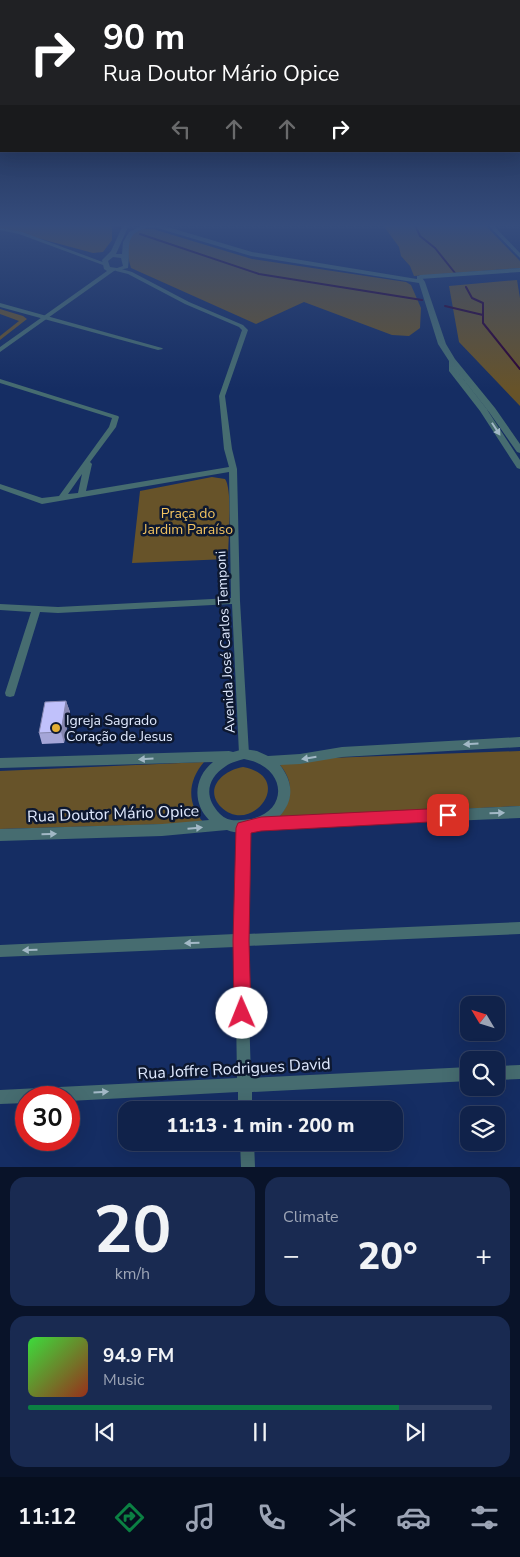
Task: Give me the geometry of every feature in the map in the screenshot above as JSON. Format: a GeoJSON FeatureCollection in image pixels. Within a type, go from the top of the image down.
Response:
{"type":"FeatureCollection","features":[{"type":"Feature","properties":{"kind":"street"},"geometry":{"type":"LineString","coordinates":[[0,342],[88,279]]}},
{"type":"Feature","properties":{"kind":"street"},"geometry":{"type":"LineString","coordinates":[[0,350],[91,279]]}},
{"type":"Feature","properties":{"kind":"street"},"geometry":{"type":"LineString","coordinates":[[0,486],[42,501],[233,469],[228,449],[222,396],[245,330],[241,326],[187,303],[142,279]]}},
{"type":"Feature","properties":{"kind":"street"},"geometry":{"type":"LineString","coordinates":[[421,279],[442,344],[520,450]]}},
{"type":"Feature","properties":{"kind":"street"},"geometry":{"type":"LineString","coordinates":[[0,305],[160,349]]}},
{"type":"Feature","properties":{"kind":"street"},"geometry":{"type":"LineString","coordinates":[[452,360],[453,371],[483,410],[520,466]]}},
{"type":"Feature","properties":{"kind":"street"},"geometry":{"type":"LineString","coordinates":[[0,380],[116,417],[112,427],[61,498]]}},
{"type":"Feature","properties":{"kind":"street"},"geometry":{"type":"LineString","coordinates":[[81,495],[83,479],[89,459]]}},
{"type":"Feature","properties":{"kind":"street","name":"Avenida José Carlos Temponi"},"geometry":{"type":"LineString","coordinates":[[233,469],[236,601],[244,754]]}},
{"type":"Feature","properties":{"kind":"street"},"geometry":{"type":"LineString","coordinates":[[0,607],[36,610],[236,601]]}},
{"type":"Feature","properties":{"kind":"street"},"geometry":{"type":"LineString","coordinates":[[10,694],[22,661],[36,610]]}},
{"type":"Feature","properties":{"kind":"street"},"geometry":{"type":"LineString","coordinates":[[267,761],[300,759],[350,752],[520,742]]}},
{"type":"Feature","properties":{"kind":"street"},"geometry":{"type":"LineString","coordinates":[[0,763],[244,754],[258,756],[267,761],[280,773],[285,788],[283,803],[273,816],[261,824]]}},
{"type":"Feature","properties":{"kind":"street"},"geometry":{"type":"LineString","coordinates":[[230,756],[214,765],[205,777],[202,791],[205,805],[214,817],[227,825],[244,828],[261,824],[520,812]]}},
{"type":"Feature","properties":{"kind":"street","name":"Rua Doutor Mário Opice"},"geometry":{"type":"LineString","coordinates":[[0,835],[162,830],[227,825]]}},
{"type":"Feature","properties":{"kind":"street"},"geometry":{"type":"LineString","coordinates":[[244,828],[241,941],[245,1101]]}},
{"type":"Feature","properties":{"kind":"street"},"geometry":{"type":"LineString","coordinates":[[0,951],[520,928]]}},
{"type":"Feature","properties":{"kind":"street"},"geometry":{"type":"LineString","coordinates":[[505,1073],[520,1072]]}},
{"type":"Feature","properties":{"kind":"street","name":"Rua Joffre Rodrigues David"},"geometry":{"type":"LineString","coordinates":[[0,1097],[460,1074]]}},
{"type":"Feature","properties":{"kind":"street"},"geometry":{"type":"LineString","coordinates":[[247,1151],[248,1167]]}},
{"type":"Feature","properties":{"kind":"green space"},"geometry":{"type":"Polygon","coordinates":[[[157,279],[389,279],[406,282],[411,285],[421,308],[420,328],[409,336],[392,335],[304,302],[256,324],[157,279]]]}},
{"type":"Feature","properties":{"kind":"green space"},"geometry":{"type":"Polygon","coordinates":[[[517,280],[520,298],[520,406],[459,342],[449,286],[517,280]]]}},
{"type":"Feature","properties":{"kind":"green space"},"geometry":{"type":"Polygon","coordinates":[[[0,309],[27,319],[0,340],[0,336],[19,321],[0,314],[0,309]]]}},
{"type":"Feature","properties":{"kind":"green space","name":"Praça do Jardim Paraíso"},"geometry":{"type":"Polygon","coordinates":[[[212,477],[225,479],[229,494],[228,559],[132,563],[140,491],[212,477]]]}},
{"type":"Feature","properties":{"kind":"green space"},"geometry":{"type":"Polygon","coordinates":[[[520,751],[520,806],[278,818],[284,811],[290,796],[290,788],[286,774],[275,760],[520,751]]]}},
{"type":"Feature","properties":{"kind":"green space"},"geometry":{"type":"Polygon","coordinates":[[[204,762],[194,777],[191,793],[194,808],[204,823],[0,829],[0,771],[204,762]]]}},
{"type":"Feature","properties":{"kind":"green space"},"geometry":{"type":"Polygon","coordinates":[[[243,767],[259,773],[267,782],[268,792],[264,802],[255,810],[245,815],[233,814],[221,807],[216,800],[215,787],[223,776],[243,767]]]}},
{"type":"Feature","properties":{"kind":"building"},"geometry":{"type":"Polygon","coordinates":[[[66,701],[61,732],[39,733],[45,702],[66,701]]]}},
{"type":"Feature","properties":{"kind":"waterway"},"geometry":{"type":"LineString","coordinates":[[293,279],[422,300]]}},
{"type":"Feature","properties":{"kind":"waterway"},"geometry":{"type":"LineString","coordinates":[[466,287],[472,298],[483,303],[483,315]]}},
{"type":"Feature","properties":{"kind":"waterway"},"geometry":{"type":"LineString","coordinates":[[445,306],[483,315]]}},
{"type":"Feature","properties":{"kind":"waterway"},"geometry":{"type":"LineString","coordinates":[[483,315],[483,323],[520,369]]}},
{"type":"Feature","properties":{"kind":"place","name":"Igreja Sagrado Coração de Jesus"},"geometry":{"type":"Point","coordinates":[56,728]}},
{"type":"Feature","properties":{"kind":"route"},"geometry":{"type":"LineString","coordinates":[[242,1013],[241,941],[244,828],[261,824],[448,815]]}}]}
